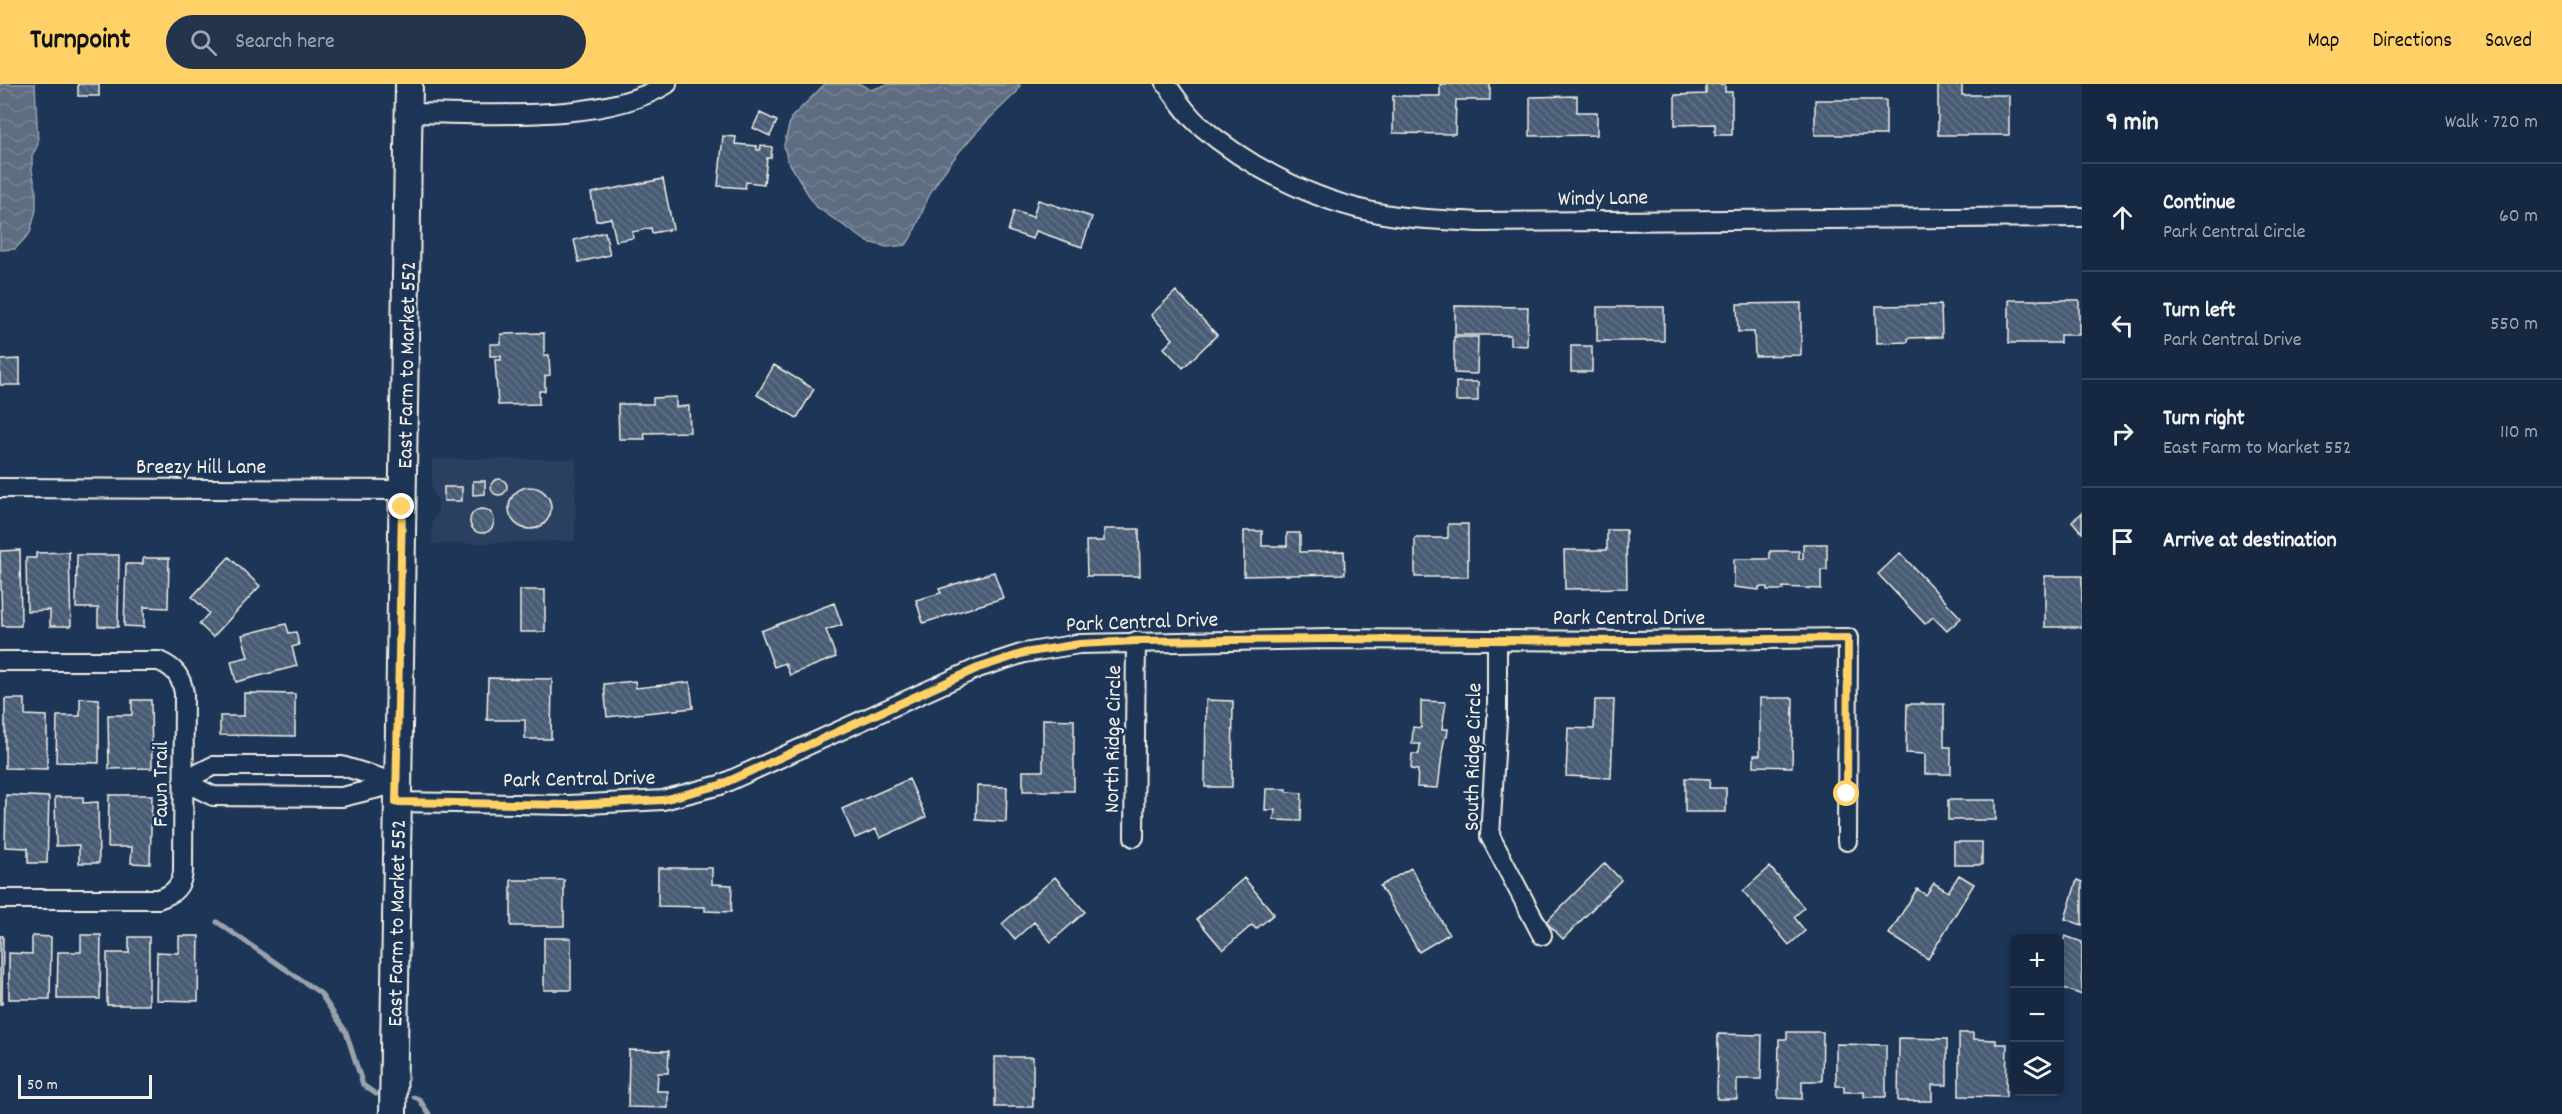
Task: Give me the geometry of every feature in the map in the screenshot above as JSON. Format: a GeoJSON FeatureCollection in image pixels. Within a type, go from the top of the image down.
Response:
{"type":"FeatureCollection","features":[{"type":"Feature","properties":{"kind":"main road","name":"East Farm to Market 552"},"geometry":{"type":"LineString","coordinates":[[393,1114],[409,84]]}},
{"type":"Feature","properties":{"kind":"street"},"geometry":{"type":"LineString","coordinates":[[409,113],[573,110],[607,106],[650,93],[667,84]]}},
{"type":"Feature","properties":{"kind":"street","name":"Windy Lane"},"geometry":{"type":"LineString","coordinates":[[1166,84],[1196,122],[1248,160],[1279,178],[1338,203],[1396,216],[1479,222],[2082,217]]}},
{"type":"Feature","properties":{"kind":"street","name":"Breezy Hill Lane"},"geometry":{"type":"LineString","coordinates":[[0,488],[403,490]]}},
{"type":"Feature","properties":{"kind":"street","name":"Park Central Drive"},"geometry":{"type":"LineString","coordinates":[[397,792],[569,805],[663,800],[720,785],[978,668],[1024,653],[1079,644],[1136,641],[1848,638],[1847,841]]}},
{"type":"Feature","properties":{"kind":"street","name":"South Ridge Circle"},"geometry":{"type":"LineString","coordinates":[[1497,640],[1497,721],[1490,836],[1542,935]]}},
{"type":"Feature","properties":{"kind":"street","name":"North Ridge Circle"},"geometry":{"type":"LineString","coordinates":[[1134,837],[1136,641]]}},
{"type":"Feature","properties":{"kind":"street","name":"Fawn Trail"},"geometry":{"type":"LineString","coordinates":[[0,661],[159,661],[169,665],[177,673],[184,693],[182,878],[171,894],[153,900],[0,899]]}},
{"type":"Feature","properties":{"kind":"street"},"geometry":{"type":"LineString","coordinates":[[183,781],[213,766],[342,766],[397,792]]}},
{"type":"Feature","properties":{"kind":"street"},"geometry":{"type":"LineString","coordinates":[[183,781],[213,796],[342,797],[397,792]]}},
{"type":"Feature","properties":{"kind":"shaded area"},"geometry":{"type":"Polygon","coordinates":[[[432,459],[576,459],[575,541],[432,544],[432,522],[438,512],[438,502],[432,490],[432,459]]]}},
{"type":"Feature","properties":{"kind":"water"},"geometry":{"type":"Polygon","coordinates":[[[0,84],[35,84],[38,144],[32,156],[36,210],[30,233],[15,249],[0,250],[0,84]]]}},
{"type":"Feature","properties":{"kind":"water"},"geometry":{"type":"Polygon","coordinates":[[[825,84],[860,84],[871,90],[888,84],[1020,85],[1017,92],[971,138],[950,163],[932,190],[906,245],[887,247],[868,242],[815,206],[787,159],[784,145],[791,118],[825,84]]]}},
{"type":"Feature","properties":{"kind":"building"},"geometry":{"type":"Polygon","coordinates":[[[78,84],[99,84],[99,96],[78,96],[78,84]]]}},
{"type":"Feature","properties":{"kind":"building"},"geometry":{"type":"Polygon","coordinates":[[[1440,84],[1490,84],[1490,100],[1456,100],[1455,134],[1393,133],[1393,96],[1440,96],[1440,84]]]}},
{"type":"Feature","properties":{"kind":"building"},"geometry":{"type":"Polygon","coordinates":[[[1706,84],[1725,84],[1725,92],[1732,92],[1732,135],[1715,135],[1715,124],[1675,125],[1675,95],[1706,94],[1706,84]]]}},
{"type":"Feature","properties":{"kind":"building"},"geometry":{"type":"Polygon","coordinates":[[[1938,84],[1962,84],[1962,95],[2009,95],[2009,135],[1938,135],[1938,84]]]}},
{"type":"Feature","properties":{"kind":"building"},"geometry":{"type":"Polygon","coordinates":[[[1577,96],[1577,112],[1597,112],[1597,135],[1530,136],[1530,97],[1577,96]]]}},
{"type":"Feature","properties":{"kind":"building"},"geometry":{"type":"Polygon","coordinates":[[[1815,100],[1886,100],[1886,135],[1815,135],[1815,100]]]}},
{"type":"Feature","properties":{"kind":"building"},"geometry":{"type":"Polygon","coordinates":[[[760,113],[777,121],[770,136],[753,128],[760,113]]]}},
{"type":"Feature","properties":{"kind":"building"},"geometry":{"type":"Polygon","coordinates":[[[723,136],[736,137],[735,144],[757,146],[757,150],[760,150],[761,145],[772,147],[771,158],[767,158],[764,184],[746,182],[745,188],[718,186],[723,136]]]}},
{"type":"Feature","properties":{"kind":"building"},"geometry":{"type":"Polygon","coordinates":[[[663,179],[673,229],[652,233],[651,228],[632,232],[633,238],[616,241],[611,218],[596,221],[591,193],[663,179]]]}},
{"type":"Feature","properties":{"kind":"building"},"geometry":{"type":"Polygon","coordinates":[[[1038,200],[1092,217],[1082,247],[1036,231],[1033,239],[1008,231],[1014,211],[1033,217],[1038,200]]]}},
{"type":"Feature","properties":{"kind":"building"},"geometry":{"type":"Polygon","coordinates":[[[605,232],[610,255],[579,262],[574,240],[605,232]]]}},
{"type":"Feature","properties":{"kind":"building"},"geometry":{"type":"Polygon","coordinates":[[[1176,291],[1217,335],[1183,368],[1164,348],[1173,339],[1151,315],[1176,291]]]}},
{"type":"Feature","properties":{"kind":"building"},"geometry":{"type":"Polygon","coordinates":[[[2009,300],[2079,300],[2079,335],[2060,335],[2060,343],[2009,343],[2009,300]]]}},
{"type":"Feature","properties":{"kind":"building"},"geometry":{"type":"Polygon","coordinates":[[[1801,303],[1801,355],[1755,356],[1754,332],[1738,332],[1737,304],[1801,303]]]}},
{"type":"Feature","properties":{"kind":"building"},"geometry":{"type":"Polygon","coordinates":[[[1941,305],[1942,337],[1908,338],[1908,342],[1877,343],[1876,306],[1941,305]]]}},
{"type":"Feature","properties":{"kind":"building"},"geometry":{"type":"Polygon","coordinates":[[[1455,306],[1528,307],[1527,346],[1510,345],[1510,335],[1455,335],[1455,306]]]}},
{"type":"Feature","properties":{"kind":"building"},"geometry":{"type":"Polygon","coordinates":[[[1597,307],[1664,307],[1664,341],[1597,341],[1597,307]]]}},
{"type":"Feature","properties":{"kind":"building"},"geometry":{"type":"Polygon","coordinates":[[[544,333],[544,355],[549,355],[550,375],[545,376],[545,391],[539,391],[539,404],[498,405],[495,360],[501,360],[501,356],[490,356],[490,344],[501,344],[501,334],[544,333]]]}},
{"type":"Feature","properties":{"kind":"building"},"geometry":{"type":"Polygon","coordinates":[[[1454,337],[1478,337],[1477,374],[1454,373],[1454,337]]]}},
{"type":"Feature","properties":{"kind":"building"},"geometry":{"type":"Polygon","coordinates":[[[1571,346],[1592,346],[1592,372],[1571,372],[1571,346]]]}},
{"type":"Feature","properties":{"kind":"building"},"geometry":{"type":"Polygon","coordinates":[[[20,359],[20,385],[0,385],[0,360],[20,359]]]}},
{"type":"Feature","properties":{"kind":"building"},"geometry":{"type":"Polygon","coordinates":[[[774,365],[814,389],[797,418],[757,395],[774,365]]]}},
{"type":"Feature","properties":{"kind":"building"},"geometry":{"type":"Polygon","coordinates":[[[1456,382],[1478,382],[1478,401],[1456,401],[1456,382]]]}},
{"type":"Feature","properties":{"kind":"building"},"geometry":{"type":"Polygon","coordinates":[[[676,397],[676,407],[689,406],[690,432],[644,433],[645,439],[619,439],[618,404],[653,404],[653,398],[676,397]]]}},
{"type":"Feature","properties":{"kind":"building"},"geometry":{"type":"Polygon","coordinates":[[[496,479],[502,479],[507,487],[505,493],[496,495],[491,490],[491,484],[496,479]]]}},
{"type":"Feature","properties":{"kind":"building"},"geometry":{"type":"Polygon","coordinates":[[[473,481],[485,481],[485,494],[473,495],[473,481]]]}},
{"type":"Feature","properties":{"kind":"building"},"geometry":{"type":"Polygon","coordinates":[[[444,487],[462,487],[462,501],[444,501],[444,487]]]}},
{"type":"Feature","properties":{"kind":"building"},"geometry":{"type":"Polygon","coordinates":[[[530,487],[545,493],[551,508],[545,523],[530,529],[515,523],[509,508],[515,493],[530,487]]]}},
{"type":"Feature","properties":{"kind":"building"},"geometry":{"type":"Polygon","coordinates":[[[482,509],[487,510],[493,516],[493,526],[487,532],[482,533],[477,532],[471,526],[470,521],[471,516],[477,510],[482,509]]]}},
{"type":"Feature","properties":{"kind":"building"},"geometry":{"type":"Polygon","coordinates":[[[2082,513],[2082,533],[2072,521],[2082,513]]]}},
{"type":"Feature","properties":{"kind":"building"},"geometry":{"type":"Polygon","coordinates":[[[1448,524],[1468,524],[1468,577],[1415,577],[1415,538],[1448,538],[1448,524]]]}},
{"type":"Feature","properties":{"kind":"building"},"geometry":{"type":"Polygon","coordinates":[[[1104,529],[1139,529],[1140,576],[1087,576],[1086,541],[1104,541],[1104,529]]]}},
{"type":"Feature","properties":{"kind":"building"},"geometry":{"type":"Polygon","coordinates":[[[1607,530],[1626,530],[1627,588],[1565,589],[1564,550],[1607,550],[1607,530]]]}},
{"type":"Feature","properties":{"kind":"building"},"geometry":{"type":"Polygon","coordinates":[[[1244,531],[1262,531],[1262,546],[1287,546],[1287,533],[1300,533],[1300,552],[1344,551],[1345,574],[1244,576],[1244,531]]]}},
{"type":"Feature","properties":{"kind":"building"},"geometry":{"type":"Polygon","coordinates":[[[1803,544],[1827,544],[1827,570],[1821,570],[1821,589],[1783,587],[1783,590],[1767,590],[1767,587],[1759,587],[1759,590],[1734,587],[1734,559],[1770,559],[1770,551],[1799,551],[1799,559],[1803,559],[1803,544]]]}},
{"type":"Feature","properties":{"kind":"building"},"geometry":{"type":"Polygon","coordinates":[[[20,550],[21,626],[2,626],[0,551],[20,550]]]}},
{"type":"Feature","properties":{"kind":"building"},"geometry":{"type":"Polygon","coordinates":[[[69,552],[71,626],[50,626],[50,610],[27,611],[26,558],[36,558],[36,553],[69,552]]]}},
{"type":"Feature","properties":{"kind":"building"},"geometry":{"type":"Polygon","coordinates":[[[1900,553],[1961,618],[1947,631],[1933,617],[1925,624],[1878,574],[1900,553]]]}},
{"type":"Feature","properties":{"kind":"building"},"geometry":{"type":"Polygon","coordinates":[[[77,555],[119,555],[118,627],[98,626],[98,608],[76,608],[77,555]]]}},
{"type":"Feature","properties":{"kind":"building"},"geometry":{"type":"Polygon","coordinates":[[[229,557],[260,586],[213,637],[199,624],[209,613],[192,597],[229,557]]]}},
{"type":"Feature","properties":{"kind":"building"},"geometry":{"type":"Polygon","coordinates":[[[143,558],[169,558],[168,608],[144,607],[144,627],[124,626],[126,564],[143,564],[143,558]]]}},
{"type":"Feature","properties":{"kind":"building"},"geometry":{"type":"Polygon","coordinates":[[[994,572],[1003,598],[923,623],[916,600],[941,593],[939,589],[994,572]]]}},
{"type":"Feature","properties":{"kind":"building"},"geometry":{"type":"Polygon","coordinates":[[[2045,576],[2082,576],[2082,627],[2045,627],[2045,576]]]}},
{"type":"Feature","properties":{"kind":"building"},"geometry":{"type":"Polygon","coordinates":[[[520,590],[545,590],[545,632],[520,632],[520,590]]]}},
{"type":"Feature","properties":{"kind":"building"},"geometry":{"type":"Polygon","coordinates":[[[834,603],[842,625],[826,630],[836,657],[790,675],[785,663],[774,667],[761,631],[834,603]]]}},
{"type":"Feature","properties":{"kind":"building"},"geometry":{"type":"Polygon","coordinates":[[[286,624],[289,633],[296,632],[299,645],[292,647],[297,666],[236,682],[231,661],[248,657],[242,635],[286,624]]]}},
{"type":"Feature","properties":{"kind":"building"},"geometry":{"type":"Polygon","coordinates":[[[488,678],[552,679],[551,739],[525,739],[525,720],[487,720],[488,678]]]}},
{"type":"Feature","properties":{"kind":"building"},"geometry":{"type":"Polygon","coordinates":[[[635,681],[636,688],[690,682],[693,708],[607,717],[604,684],[635,681]]]}},
{"type":"Feature","properties":{"kind":"building"},"geometry":{"type":"Polygon","coordinates":[[[244,693],[295,694],[295,736],[220,735],[220,716],[244,716],[244,693]]]}},
{"type":"Feature","properties":{"kind":"building"},"geometry":{"type":"Polygon","coordinates":[[[80,698],[99,699],[99,763],[56,762],[57,716],[80,716],[80,698]]]}},
{"type":"Feature","properties":{"kind":"building"},"geometry":{"type":"Polygon","coordinates":[[[1760,698],[1793,698],[1792,767],[1754,766],[1754,755],[1760,755],[1760,698]]]}},
{"type":"Feature","properties":{"kind":"building"},"geometry":{"type":"Polygon","coordinates":[[[5,699],[25,699],[25,715],[47,716],[47,769],[5,768],[5,699]]]}},
{"type":"Feature","properties":{"kind":"building"},"geometry":{"type":"Polygon","coordinates":[[[132,700],[151,700],[152,768],[109,769],[108,715],[132,715],[132,700]]]}},
{"type":"Feature","properties":{"kind":"building"},"geometry":{"type":"Polygon","coordinates":[[[1206,700],[1233,701],[1232,787],[1205,787],[1206,700]]]}},
{"type":"Feature","properties":{"kind":"building"},"geometry":{"type":"Polygon","coordinates":[[[1595,700],[1614,700],[1611,778],[1566,776],[1568,728],[1594,729],[1595,700]]]}},
{"type":"Feature","properties":{"kind":"building"},"geometry":{"type":"Polygon","coordinates":[[[1421,701],[1446,702],[1442,729],[1448,729],[1443,747],[1438,788],[1417,787],[1418,770],[1411,769],[1412,754],[1419,754],[1420,744],[1412,744],[1413,727],[1421,728],[1421,701]]]}},
{"type":"Feature","properties":{"kind":"building"},"geometry":{"type":"Polygon","coordinates":[[[1907,704],[1944,704],[1944,747],[1951,747],[1951,774],[1925,774],[1925,754],[1906,753],[1907,704]]]}},
{"type":"Feature","properties":{"kind":"building"},"geometry":{"type":"Polygon","coordinates":[[[1043,719],[1074,720],[1074,791],[1023,791],[1023,771],[1043,771],[1043,719]]]}},
{"type":"Feature","properties":{"kind":"building"},"geometry":{"type":"Polygon","coordinates":[[[1685,778],[1710,779],[1709,788],[1726,788],[1726,812],[1685,812],[1685,778]]]}},
{"type":"Feature","properties":{"kind":"building"},"geometry":{"type":"Polygon","coordinates":[[[909,779],[926,817],[880,838],[876,829],[855,838],[842,809],[909,779]]]}},
{"type":"Feature","properties":{"kind":"building"},"geometry":{"type":"Polygon","coordinates":[[[977,786],[1007,787],[1006,822],[976,820],[977,786]]]}},
{"type":"Feature","properties":{"kind":"building"},"geometry":{"type":"Polygon","coordinates":[[[1266,789],[1287,789],[1287,792],[1302,793],[1301,821],[1274,820],[1275,810],[1265,810],[1266,789]]]}},
{"type":"Feature","properties":{"kind":"building"},"geometry":{"type":"Polygon","coordinates":[[[6,795],[49,797],[47,863],[28,863],[28,848],[5,847],[6,795]]]}},
{"type":"Feature","properties":{"kind":"building"},"geometry":{"type":"Polygon","coordinates":[[[109,795],[152,795],[150,864],[131,863],[132,847],[108,847],[109,795]]]}},
{"type":"Feature","properties":{"kind":"building"},"geometry":{"type":"Polygon","coordinates":[[[55,797],[83,797],[83,803],[98,802],[99,863],[79,863],[79,845],[56,846],[55,797]]]}},
{"type":"Feature","properties":{"kind":"building"},"geometry":{"type":"Polygon","coordinates":[[[1948,800],[1996,800],[1996,820],[1948,820],[1948,800]]]}},
{"type":"Feature","properties":{"kind":"building"},"geometry":{"type":"Polygon","coordinates":[[[1954,842],[1982,842],[1982,865],[1954,865],[1954,842]]]}},
{"type":"Feature","properties":{"kind":"building"},"geometry":{"type":"Polygon","coordinates":[[[1605,863],[1621,880],[1563,939],[1546,922],[1605,863]]]}},
{"type":"Feature","properties":{"kind":"building"},"geometry":{"type":"Polygon","coordinates":[[[1770,867],[1804,908],[1794,917],[1805,931],[1789,945],[1743,891],[1770,867]]]}},
{"type":"Feature","properties":{"kind":"building"},"geometry":{"type":"Polygon","coordinates":[[[658,868],[712,868],[712,884],[732,885],[731,912],[705,911],[705,907],[658,906],[658,868]]]}},
{"type":"Feature","properties":{"kind":"building"},"geometry":{"type":"Polygon","coordinates":[[[1411,868],[1449,934],[1419,952],[1380,886],[1411,868]]]}},
{"type":"Feature","properties":{"kind":"building"},"geometry":{"type":"Polygon","coordinates":[[[1959,875],[1974,884],[1928,959],[1889,934],[1917,889],[1926,895],[1934,883],[1948,892],[1959,875]]]}},
{"type":"Feature","properties":{"kind":"building"},"geometry":{"type":"Polygon","coordinates":[[[1055,877],[1085,912],[1051,942],[1034,922],[1015,939],[1002,924],[1055,877]]]}},
{"type":"Feature","properties":{"kind":"building"},"geometry":{"type":"Polygon","coordinates":[[[1244,878],[1274,914],[1256,929],[1252,925],[1223,950],[1197,919],[1244,878]]]}},
{"type":"Feature","properties":{"kind":"building"},"geometry":{"type":"Polygon","coordinates":[[[511,880],[564,880],[564,926],[511,926],[511,880]]]}},
{"type":"Feature","properties":{"kind":"building"},"geometry":{"type":"Polygon","coordinates":[[[2077,880],[2082,882],[2082,925],[2065,919],[2077,880]]]}},
{"type":"Feature","properties":{"kind":"building"},"geometry":{"type":"Polygon","coordinates":[[[81,935],[101,935],[100,999],[57,999],[58,952],[81,952],[81,935]]]}},
{"type":"Feature","properties":{"kind":"building"},"geometry":{"type":"Polygon","coordinates":[[[0,936],[3,936],[2,1004],[0,1004],[0,936]]]}},
{"type":"Feature","properties":{"kind":"building"},"geometry":{"type":"Polygon","coordinates":[[[32,936],[51,937],[50,999],[9,999],[9,953],[32,954],[32,936]]]}},
{"type":"Feature","properties":{"kind":"building"},"geometry":{"type":"Polygon","coordinates":[[[179,936],[199,936],[198,1001],[156,1000],[157,952],[179,953],[179,936]]]}},
{"type":"Feature","properties":{"kind":"building"},"geometry":{"type":"Polygon","coordinates":[[[2065,936],[2082,942],[2082,995],[2064,988],[2065,936]]]}},
{"type":"Feature","properties":{"kind":"building"},"geometry":{"type":"Polygon","coordinates":[[[129,937],[149,937],[149,1005],[107,1005],[107,953],[129,953],[129,937]]]}},
{"type":"Feature","properties":{"kind":"building"},"geometry":{"type":"Polygon","coordinates":[[[544,938],[571,938],[571,990],[544,990],[544,938]]]}},
{"type":"Feature","properties":{"kind":"building"},"geometry":{"type":"Polygon","coordinates":[[[1787,1032],[1823,1032],[1822,1081],[1802,1081],[1802,1099],[1778,1098],[1779,1039],[1787,1039],[1787,1032]]]}},
{"type":"Feature","properties":{"kind":"building"},"geometry":{"type":"Polygon","coordinates":[[[1959,1033],[1973,1033],[1973,1039],[1996,1040],[1996,1044],[2007,1044],[2006,1097],[1959,1096],[1959,1033]]]}},
{"type":"Feature","properties":{"kind":"building"},"geometry":{"type":"Polygon","coordinates":[[[1718,1034],[1762,1035],[1761,1079],[1737,1079],[1737,1099],[1717,1099],[1718,1034]]]}},
{"type":"Feature","properties":{"kind":"building"},"geometry":{"type":"Polygon","coordinates":[[[1899,1038],[1947,1039],[1947,1085],[1932,1085],[1932,1101],[1898,1101],[1899,1038]]]}},
{"type":"Feature","properties":{"kind":"building"},"geometry":{"type":"Polygon","coordinates":[[[1836,1044],[1886,1045],[1886,1097],[1864,1097],[1864,1092],[1844,1092],[1844,1086],[1836,1086],[1836,1044]]]}},
{"type":"Feature","properties":{"kind":"building"},"geometry":{"type":"Polygon","coordinates":[[[629,1050],[669,1051],[668,1073],[658,1073],[657,1091],[668,1091],[668,1108],[628,1107],[629,1050]]]}},
{"type":"Feature","properties":{"kind":"building"},"geometry":{"type":"Polygon","coordinates":[[[995,1057],[1033,1057],[1033,1107],[995,1107],[995,1057]]]}},
{"type":"Feature","properties":{"kind":"waterway"},"geometry":{"type":"LineString","coordinates":[[217,922],[320,993],[346,1032],[363,1085],[376,1094]]}},
{"type":"Feature","properties":{"kind":"waterway"},"geometry":{"type":"LineString","coordinates":[[414,1097],[419,1099],[429,1114]]}},
{"type":"Feature","properties":{"kind":"route"},"geometry":{"type":"LineString","coordinates":[[402,507],[396,802],[569,805],[663,800],[720,785],[978,668],[1024,653],[1079,644],[1136,641],[1330,639],[1633,641],[1848,638],[1847,794]]}}]}
